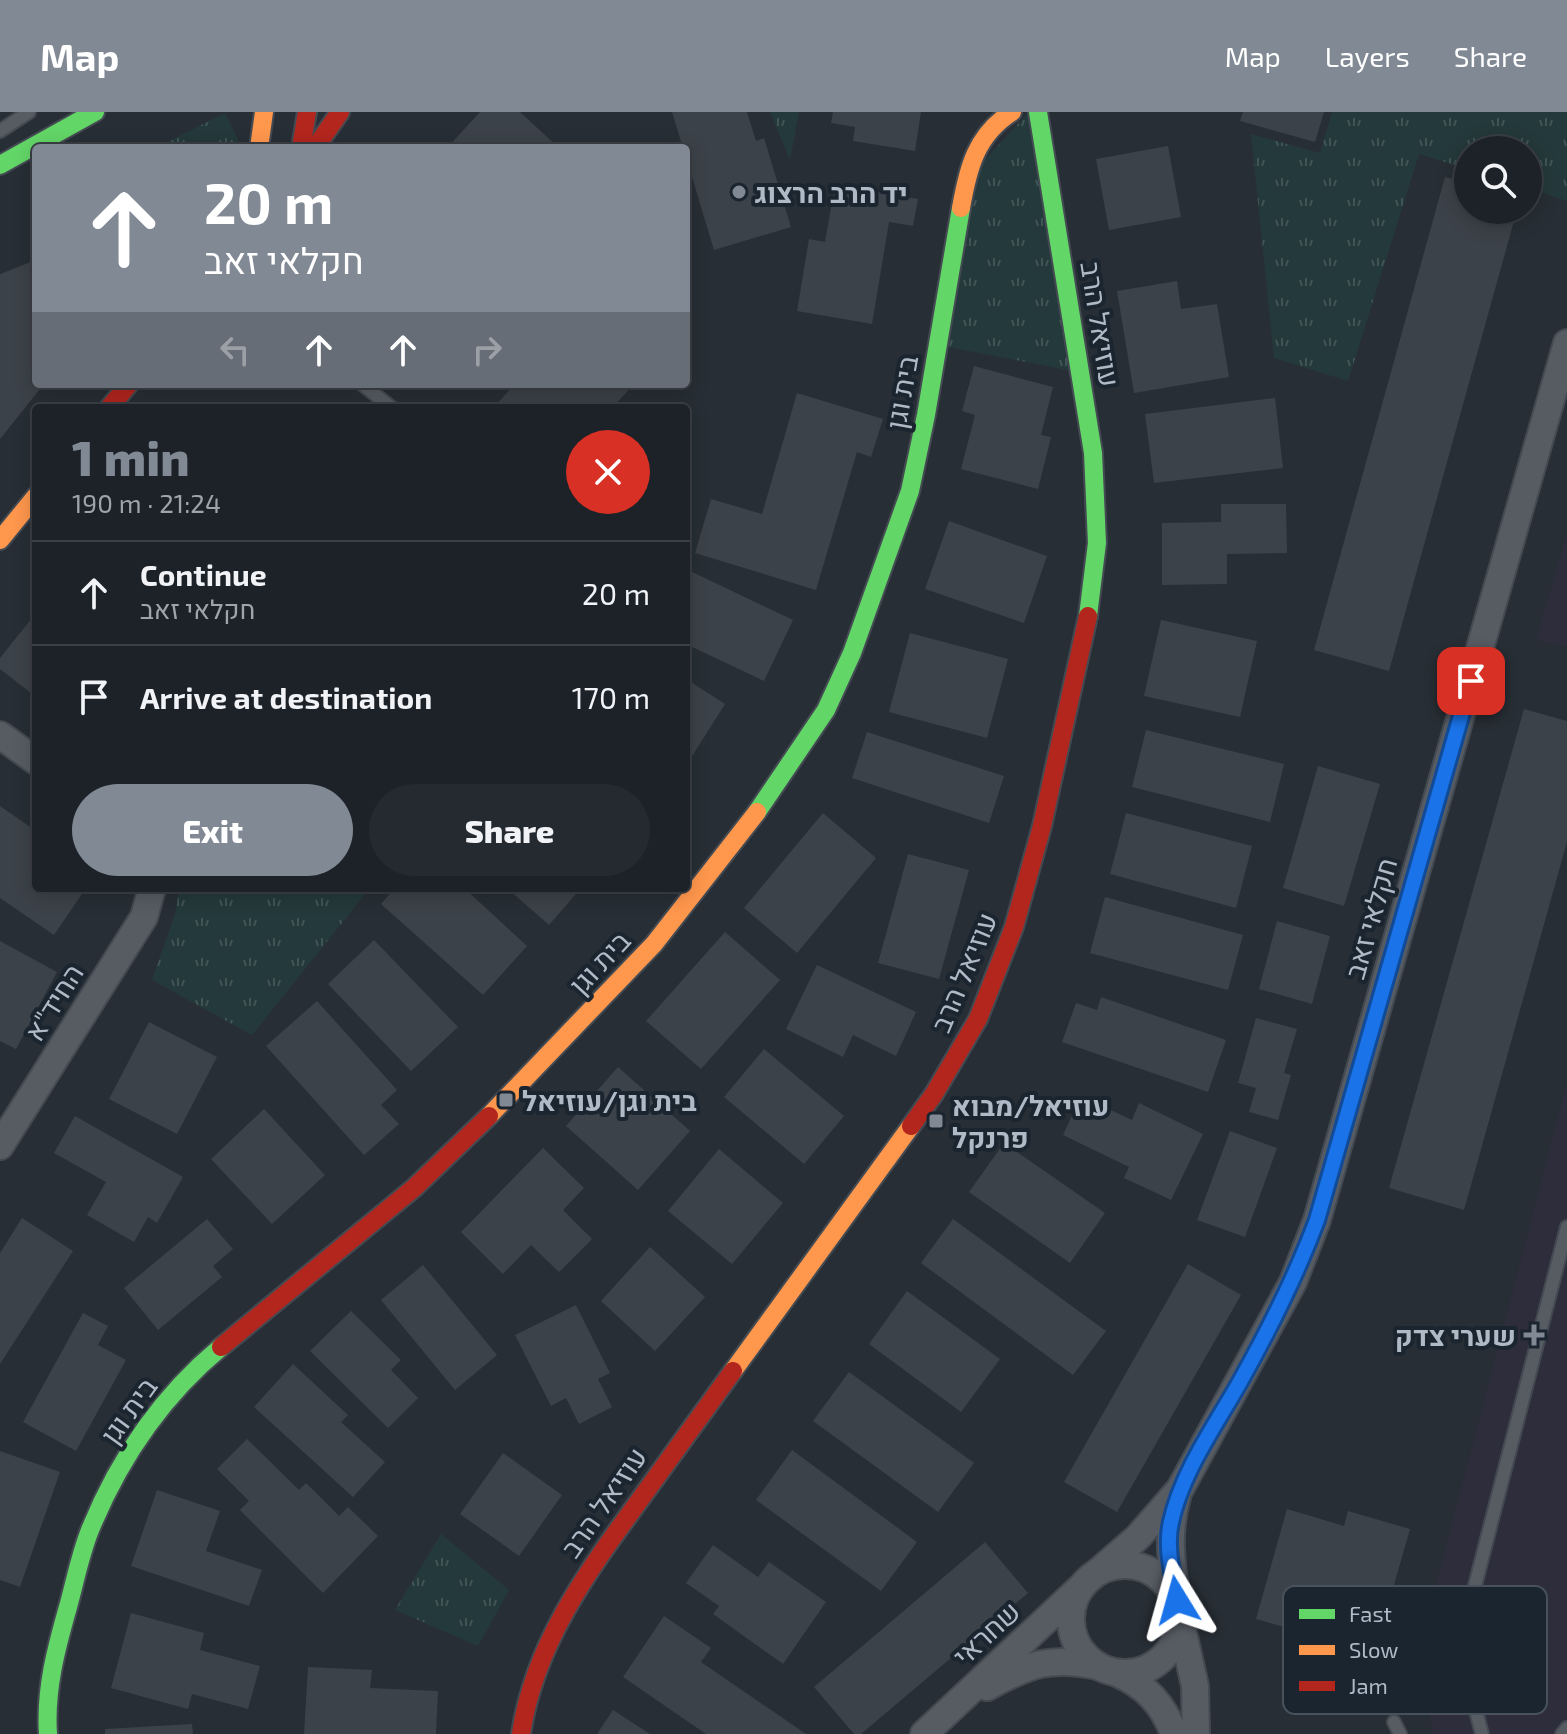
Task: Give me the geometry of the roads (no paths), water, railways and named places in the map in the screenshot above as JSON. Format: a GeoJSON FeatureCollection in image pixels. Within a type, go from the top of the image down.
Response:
{"type":"FeatureCollection","features":[{"type":"Feature","properties":{"kind":"street"},"geometry":{"type":"LineString","coordinates":[[38,144],[95,112]]}},
{"type":"Feature","properties":{"kind":"street"},"geometry":{"type":"LineString","coordinates":[[260,144],[264,112]]}},
{"type":"Feature","properties":{"kind":"street"},"geometry":{"type":"LineString","coordinates":[[302,144],[307,112]]}},
{"type":"Feature","properties":{"kind":"street"},"geometry":{"type":"LineString","coordinates":[[318,144],[340,112]]}},
{"type":"Feature","properties":{"kind":"street","name":"בית וגן"},"geometry":{"type":"LineString","coordinates":[[48,1734],[46,1709],[55,1651],[89,1532],[113,1481],[146,1425],[193,1370],[414,1188],[527,1079],[654,944],[744,832],[826,710],[852,653],[910,491],[967,172],[977,143],[998,121],[1012,112]]}},
{"type":"Feature","properties":{"kind":"street","name":"עוזיאל הרב"},"geometry":{"type":"LineString","coordinates":[[521,1734],[534,1675],[587,1572],[934,1094],[969,1036],[990,993],[1016,922],[1042,831],[1090,602],[1097,553],[1093,453],[1038,112]]}},
{"type":"Feature","properties":{"kind":"street"},"geometry":{"type":"LineString","coordinates":[[0,165],[32,147]]}},
{"type":"Feature","properties":{"kind":"street","name":"חקלאי זאב"},"geometry":{"type":"LineString","coordinates":[[1180,1489],[1264,1340],[1293,1282],[1317,1220],[1567,343]]}},
{"type":"Feature","properties":{"kind":"street"},"geometry":{"type":"LineString","coordinates":[[112,404],[126,388]]}},
{"type":"Feature","properties":{"kind":"street"},"geometry":{"type":"LineString","coordinates":[[0,540],[32,501]]}},
{"type":"Feature","properties":{"kind":"street"},"geometry":{"type":"LineString","coordinates":[[0,735],[32,758]]}},
{"type":"Feature","properties":{"kind":"street","name":"החיד\"א"},"geometry":{"type":"LineString","coordinates":[[0,1146],[144,917],[151,892]]}},
{"type":"Feature","properties":{"kind":"street"},"geometry":{"type":"LineString","coordinates":[[1180,1489],[1170,1535],[1178,1610],[1195,1686],[1196,1734]]}},
{"type":"Feature","properties":{"kind":"street","name":"שחראי"},"geometry":{"type":"LineString","coordinates":[[926,1731],[1138,1537],[1180,1489]]}},
{"type":"Feature","properties":{"kind":"street"},"geometry":{"type":"LineString","coordinates":[[1125,1564],[1143,1567],[1167,1584],[1178,1610],[1176,1637],[1167,1654],[1154,1665],[1136,1672],[1108,1669],[1084,1655],[1074,1636],[1071,1617],[1075,1598],[1092,1577],[1125,1564]]}},
{"type":"Feature","properties":{"kind":"street","name":"שחראי"},"geometry":{"type":"LineString","coordinates":[[926,1731],[961,1703],[1015,1672],[1042,1663],[1068,1660],[1108,1669],[1140,1683],[1165,1712],[1174,1734]]}},
{"type":"Feature","properties":{"kind":"lane"},"geometry":{"type":"LineString","coordinates":[[0,131],[29,112]]}},
{"type":"Feature","properties":{"kind":"lane"},"geometry":{"type":"LineString","coordinates":[[367,388],[387,404]]}},
{"type":"Feature","properties":{"kind":"lane"},"geometry":{"type":"LineString","coordinates":[[1475,1586],[1567,1227]]}},
{"type":"Feature","properties":{"kind":"lane"},"geometry":{"type":"LineString","coordinates":[[1477,1714],[1482,1734]]}},
{"type":"Feature","properties":{"kind":"lane"},"geometry":{"type":"LineString","coordinates":[[1394,1722],[1400,1734]]}},
{"type":"Feature","properties":{"kind":"lane"},"geometry":{"type":"LineString","coordinates":[[1562,1734],[1567,1728]]}},
{"type":"Feature","properties":{"kind":"place","name":"יד הרב הרצוג"},"geometry":{"type":"Point","coordinates":[739,192]}},
{"type":"Feature","properties":{"kind":"place","name":"בית וגן/עוזיאל"},"geometry":{"type":"Point","coordinates":[506,1100]}},
{"type":"Feature","properties":{"kind":"place","name":"עוזיאל/מבוא פרנקל"},"geometry":{"type":"Point","coordinates":[936,1121]}},
{"type":"Feature","properties":{"kind":"place","name":"שערי צדק"},"geometry":{"type":"Point","coordinates":[1534,1335]}}]}
